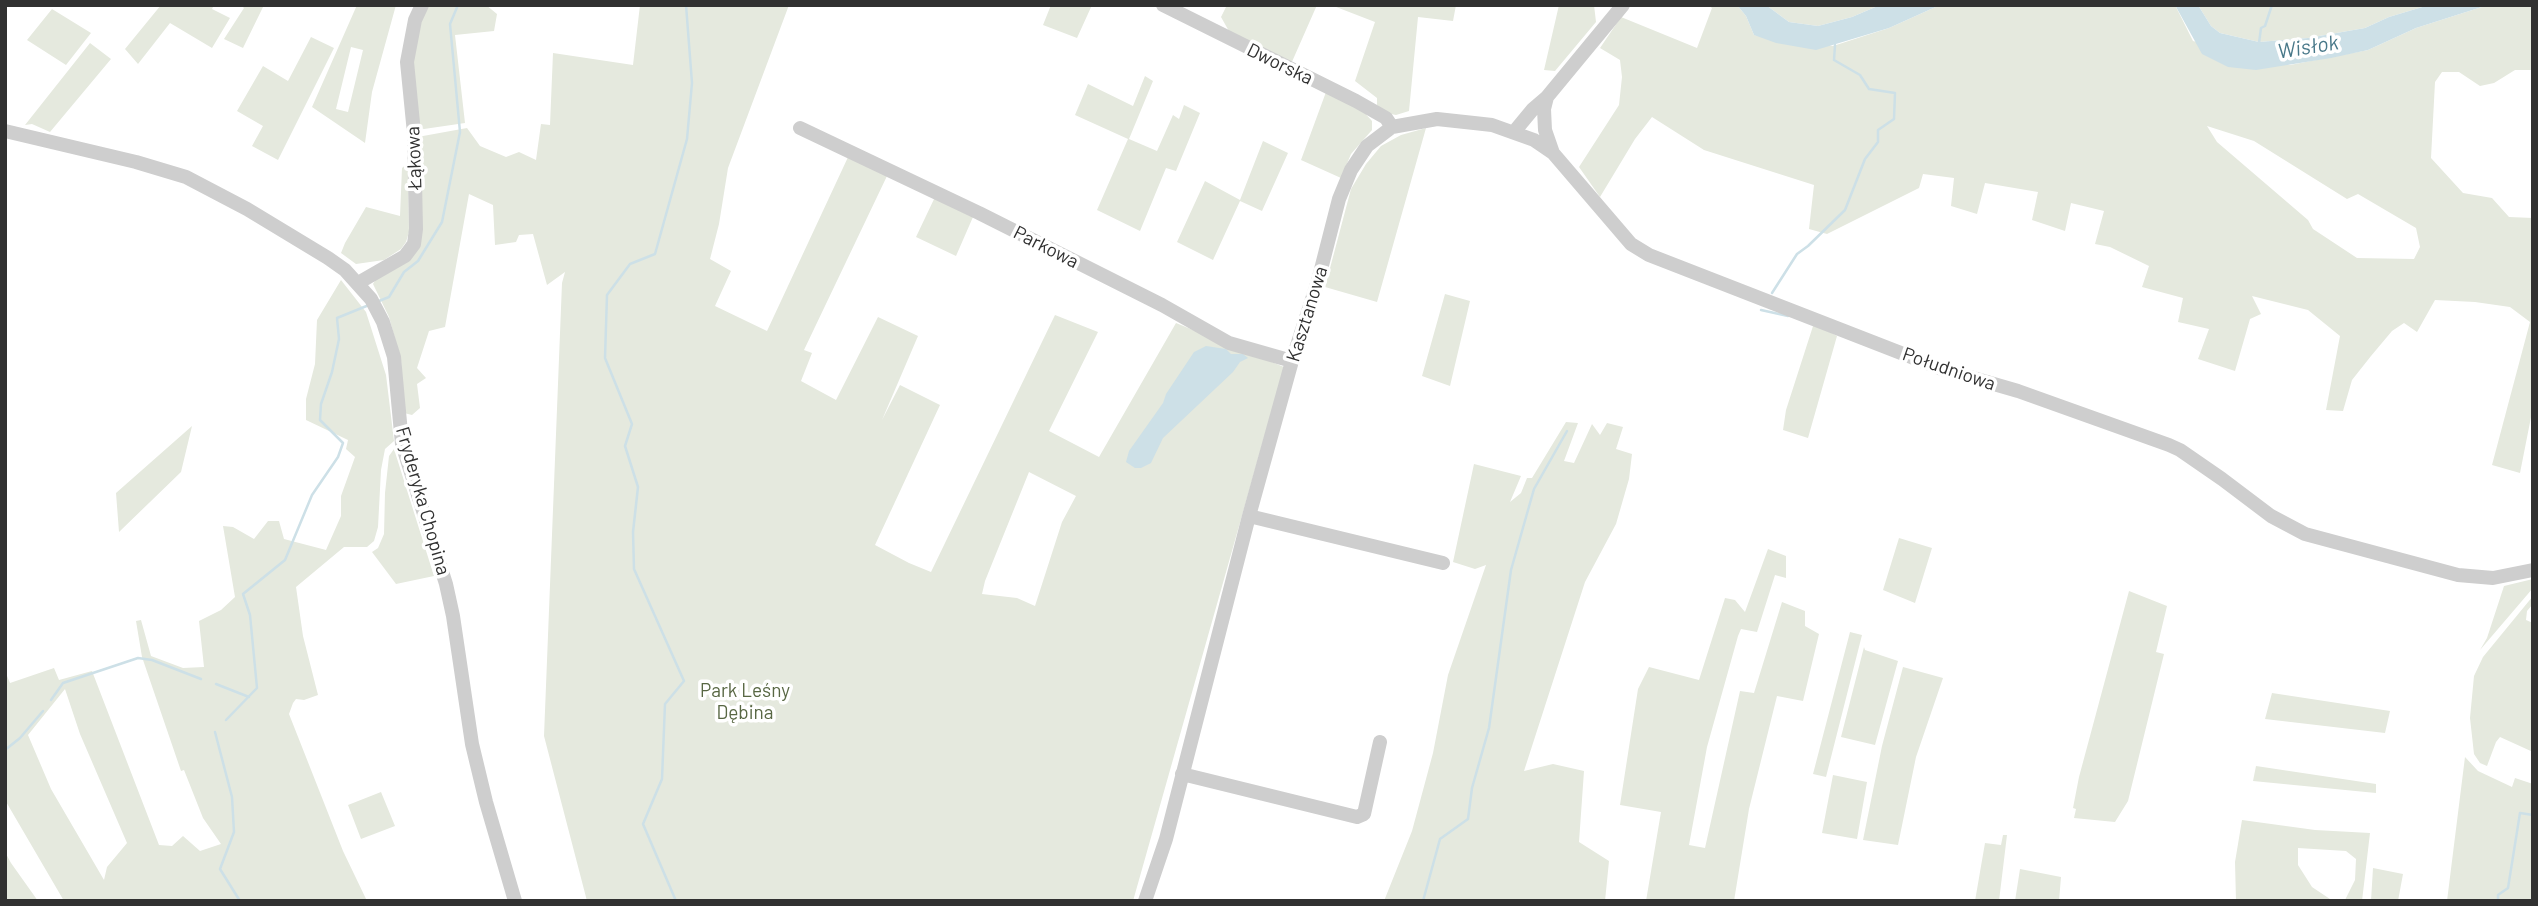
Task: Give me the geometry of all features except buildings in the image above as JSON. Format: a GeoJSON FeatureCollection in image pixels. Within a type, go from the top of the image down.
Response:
{"type":"FeatureCollection","features":[{"type":"Feature","properties":{"kind":"street","name":"Łąkowa"},"geometry":{"type":"LineString","coordinates":[[358,283],[405,256],[414,244],[414,133],[407,62],[415,20],[422,5]]}},
{"type":"Feature","properties":{"kind":"street","name":"Dworska"},"geometry":{"type":"LineString","coordinates":[[1163,5],[1356,101],[1386,118],[1392,127]]}},
{"type":"Feature","properties":{"kind":"street"},"geometry":{"type":"LineString","coordinates":[[1517,133],[1533,109],[1545,103],[1623,5]]}},
{"type":"Feature","properties":{"kind":"street"},"geometry":{"type":"LineString","coordinates":[[1545,103],[1547,138],[1553,153]]}},
{"type":"Feature","properties":{"kind":"street","name":"Południowa"},"geometry":{"type":"LineString","coordinates":[[1392,127],[1437,120],[1492,125],[1534,140],[1553,153],[1631,244],[1649,255],[1942,369],[2018,391],[2169,445],[2209,470],[2271,516],[2305,534],[2458,575],[2493,578],[2533,570]]}},
{"type":"Feature","properties":{"kind":"street","name":"Kasztanowa"},"geometry":{"type":"LineString","coordinates":[[1145,901],[1166,839],[1249,516],[1292,362],[1318,281],[1339,199],[1351,170],[1367,146],[1392,127]]}},
{"type":"Feature","properties":{"kind":"street","name":"Parkowa"},"geometry":{"type":"LineString","coordinates":[[800,128],[979,213],[1162,305],[1229,343],[1292,362]]}},
{"type":"Feature","properties":{"kind":"street","name":"Fryderyka Chopina"},"geometry":{"type":"LineString","coordinates":[[5,131],[136,162],[186,177],[247,209],[338,264],[358,283],[373,304],[388,335],[394,357],[402,444],[446,584],[472,744],[515,901]]}},
{"type":"Feature","properties":{"kind":"street"},"geometry":{"type":"LineString","coordinates":[[1249,516],[1443,564]]}},
{"type":"Feature","properties":{"kind":"street"},"geometry":{"type":"LineString","coordinates":[[1182,774],[1357,817],[1364,814],[1380,742]]}},
{"type":"Feature","properties":{"kind":"green space"},"geometry":{"type":"Polygon","coordinates":[[[161,5],[214,5],[212,9],[230,18],[212,48],[170,23],[138,64],[125,49],[161,5]]]}},
{"type":"Feature","properties":{"kind":"green space"},"geometry":{"type":"Polygon","coordinates":[[[241,5],[264,5],[243,48],[224,39],[244,8],[241,5]]]}},
{"type":"Feature","properties":{"kind":"green space"},"geometry":{"type":"Polygon","coordinates":[[[357,5],[396,5],[372,92],[365,143],[312,107],[357,5]],[[351,47],[336,109],[348,112],[363,50],[351,47]]]}},
{"type":"Feature","properties":{"kind":"green space"},"geometry":{"type":"Polygon","coordinates":[[[426,5],[486,5],[497,14],[494,31],[455,35],[465,123],[424,129],[416,127],[412,66],[415,34],[426,5]]]}},
{"type":"Feature","properties":{"kind":"green space","name":"Park Leśny Dębina"},"geometry":{"type":"Polygon","coordinates":[[[640,5],[789,5],[728,168],[710,259],[731,271],[715,306],[767,331],[849,155],[887,176],[804,350],[812,353],[801,381],[836,400],[878,317],[918,336],[882,420],[900,385],[940,405],[875,545],[909,563],[931,572],[1055,315],[1098,332],[1049,431],[1099,457],[1176,323],[1284,367],[1133,901],[587,901],[544,736],[562,283],[565,272],[547,285],[533,234],[519,235],[516,242],[495,245],[493,205],[469,194],[445,327],[429,331],[417,368],[426,378],[417,384],[420,408],[412,415],[404,413],[401,360],[389,317],[373,284],[377,277],[415,250],[417,139],[467,128],[480,146],[506,157],[519,152],[536,160],[541,124],[550,125],[553,53],[633,65],[640,5]],[[1029,472],[982,594],[1017,598],[1035,606],[1062,522],[1076,496],[1029,472]]]}},
{"type":"Feature","properties":{"kind":"green space"},"geometry":{"type":"Polygon","coordinates":[[[1051,5],[1092,5],[1077,38],[1043,25],[1051,5]]]}},
{"type":"Feature","properties":{"kind":"green space"},"geometry":{"type":"Polygon","coordinates":[[[1227,5],[1317,5],[1291,64],[1230,33],[1221,17],[1227,5]]]}},
{"type":"Feature","properties":{"kind":"green space"},"geometry":{"type":"Polygon","coordinates":[[[1331,5],[1456,5],[1453,21],[1418,17],[1409,111],[1396,115],[1386,113],[1377,105],[1377,98],[1355,81],[1375,22],[1331,5]]]}},
{"type":"Feature","properties":{"kind":"green space"},"geometry":{"type":"Polygon","coordinates":[[[1559,5],[1594,5],[1596,22],[1555,71],[1544,70],[1559,5]]]}},
{"type":"Feature","properties":{"kind":"green space"},"geometry":{"type":"Polygon","coordinates":[[[1708,5],[1737,5],[1746,16],[1754,35],[1833,46],[1889,28],[1940,5],[2175,5],[2193,41],[2290,65],[2368,50],[2416,28],[2488,5],[2533,5],[2533,70],[2515,70],[2494,83],[2480,86],[2459,72],[2442,72],[2435,82],[2431,158],[2463,193],[2492,198],[2509,217],[2533,218],[2533,407],[2520,473],[2492,465],[2530,322],[2510,307],[2435,300],[2417,332],[2404,323],[2392,331],[2371,356],[2352,380],[2343,411],[2326,410],[2340,336],[2308,310],[2252,296],[2261,314],[2250,319],[2235,371],[2198,359],[2209,329],[2178,322],[2183,298],[2142,287],[2149,266],[2110,247],[2095,244],[2104,211],[2071,203],[2065,231],[2032,220],[2038,192],[1985,183],[1977,214],[1951,206],[1954,178],[1923,174],[1919,188],[1827,234],[1809,229],[1814,185],[1704,150],[1652,117],[1635,139],[1600,197],[1579,167],[1619,105],[1622,77],[1620,60],[1600,48],[1621,17],[1697,48],[1712,8],[1708,5]],[[2207,126],[2217,142],[2308,220],[2313,229],[2357,258],[2414,259],[2420,247],[2416,228],[2358,194],[2347,199],[2254,141],[2207,126]]]}},
{"type":"Feature","properties":{"kind":"green space"},"geometry":{"type":"Polygon","coordinates":[[[1766,5],[1880,5],[1852,17],[1818,26],[1789,22],[1766,5]]]}},
{"type":"Feature","properties":{"kind":"green space"},"geometry":{"type":"Polygon","coordinates":[[[2198,5],[2429,5],[2389,17],[2365,28],[2308,38],[2259,42],[2220,33],[2211,26],[2198,5]]]}},
{"type":"Feature","properties":{"kind":"green space"},"geometry":{"type":"Polygon","coordinates":[[[52,9],[91,33],[66,65],[27,40],[52,9]]]}},
{"type":"Feature","properties":{"kind":"green space"},"geometry":{"type":"Polygon","coordinates":[[[311,37],[334,48],[278,160],[252,146],[263,126],[237,111],[263,66],[288,81],[311,37]]]}},
{"type":"Feature","properties":{"kind":"green space"},"geometry":{"type":"Polygon","coordinates":[[[90,43],[111,59],[50,132],[32,124],[25,125],[90,43]]]}},
{"type":"Feature","properties":{"kind":"green space"},"geometry":{"type":"Polygon","coordinates":[[[1145,76],[1153,81],[1129,139],[1157,151],[1173,115],[1179,119],[1184,105],[1200,113],[1176,171],[1166,168],[1140,231],[1097,210],[1128,139],[1075,115],[1088,84],[1133,106],[1145,76]]]}},
{"type":"Feature","properties":{"kind":"green space"},"geometry":{"type":"Polygon","coordinates":[[[1326,92],[1363,111],[1372,121],[1372,130],[1351,154],[1341,178],[1301,160],[1326,92]]]}},
{"type":"Feature","properties":{"kind":"green space"},"geometry":{"type":"Polygon","coordinates":[[[1426,128],[1377,302],[1325,287],[1351,189],[1366,164],[1381,146],[1401,135],[1426,128]]]}},
{"type":"Feature","properties":{"kind":"green space"},"geometry":{"type":"Polygon","coordinates":[[[1263,141],[1288,153],[1262,211],[1240,201],[1213,260],[1177,242],[1205,181],[1240,200],[1263,141]]]}},
{"type":"Feature","properties":{"kind":"green space"},"geometry":{"type":"Polygon","coordinates":[[[408,163],[409,232],[406,242],[401,249],[384,260],[356,264],[341,253],[345,243],[366,207],[400,216],[402,168],[408,163]]]}},
{"type":"Feature","properties":{"kind":"green space"},"geometry":{"type":"Polygon","coordinates":[[[935,197],[973,217],[956,256],[916,237],[935,197]]]}},
{"type":"Feature","properties":{"kind":"green space"},"geometry":{"type":"Polygon","coordinates":[[[341,280],[366,312],[386,375],[394,441],[385,449],[381,470],[378,527],[374,541],[367,547],[344,547],[296,587],[303,636],[318,695],[304,700],[296,699],[289,714],[343,851],[367,901],[64,901],[5,800],[5,671],[10,683],[54,668],[59,680],[92,671],[159,845],[172,846],[183,836],[200,851],[221,844],[203,818],[184,770],[181,771],[142,657],[136,621],[141,620],[151,656],[183,668],[204,667],[199,621],[221,610],[235,597],[223,526],[233,527],[254,539],[268,521],[279,521],[284,539],[326,550],[341,516],[341,496],[355,457],[346,449],[348,440],[306,420],[306,399],[315,364],[317,320],[341,280]],[[65,689],[28,735],[51,789],[104,880],[107,867],[127,843],[80,734],[65,689]]]}},
{"type":"Feature","properties":{"kind":"green space"},"geometry":{"type":"Polygon","coordinates":[[[1445,294],[1470,301],[1450,386],[1422,376],[1445,294]]]}},
{"type":"Feature","properties":{"kind":"green space"},"geometry":{"type":"Polygon","coordinates":[[[1814,323],[1837,336],[1808,438],[1783,430],[1786,410],[1814,323]]]}},
{"type":"Feature","properties":{"kind":"green space"},"geometry":{"type":"Polygon","coordinates":[[[1566,422],[1578,423],[1564,461],[1574,463],[1592,424],[1600,435],[1607,423],[1623,427],[1616,449],[1632,454],[1629,479],[1616,524],[1585,582],[1524,771],[1553,764],[1584,771],[1579,842],[1609,861],[1605,901],[1384,901],[1412,831],[1433,753],[1448,675],[1486,565],[1475,569],[1453,562],[1474,464],[1521,476],[1510,502],[1521,493],[1527,478],[1532,478],[1566,422]]]}},
{"type":"Feature","properties":{"kind":"green space"},"geometry":{"type":"Polygon","coordinates":[[[192,426],[181,472],[119,532],[116,493],[192,426]]]}},
{"type":"Feature","properties":{"kind":"green space"},"geometry":{"type":"Polygon","coordinates":[[[394,449],[434,576],[396,584],[372,552],[378,548],[384,534],[389,456],[394,449]]]}},
{"type":"Feature","properties":{"kind":"green space"},"geometry":{"type":"Polygon","coordinates":[[[1899,538],[1932,548],[1915,603],[1883,590],[1899,538]]]}},
{"type":"Feature","properties":{"kind":"green space"},"geometry":{"type":"Polygon","coordinates":[[[1768,549],[1786,556],[1786,578],[1775,575],[1757,632],[1741,629],[1738,636],[1707,747],[1689,845],[1705,848],[1740,691],[1754,693],[1782,602],[1805,611],[1805,626],[1819,634],[1803,701],[1777,696],[1749,809],[1734,901],[1646,901],[1661,812],[1620,805],[1638,689],[1649,667],[1699,680],[1725,598],[1735,600],[1745,612],[1768,549]]]}},
{"type":"Feature","properties":{"kind":"green space"},"geometry":{"type":"Polygon","coordinates":[[[2533,579],[2533,588],[2480,650],[2487,638],[2504,586],[2533,579]]]}},
{"type":"Feature","properties":{"kind":"green space"},"geometry":{"type":"Polygon","coordinates":[[[2129,591],[2167,606],[2156,652],[2164,654],[2128,801],[2115,822],[2074,818],[2076,809],[2073,808],[2079,777],[2129,591]]]}},
{"type":"Feature","properties":{"kind":"green space"},"geometry":{"type":"Polygon","coordinates":[[[2533,596],[2533,604],[2527,611],[2526,620],[2533,623],[2533,752],[2500,737],[2487,766],[2480,763],[2474,754],[2470,718],[2474,676],[2483,657],[2533,596]]]}},
{"type":"Feature","properties":{"kind":"green space"},"geometry":{"type":"Polygon","coordinates":[[[1850,632],[1862,635],[1826,777],[1813,774],[1850,632]]]}},
{"type":"Feature","properties":{"kind":"green space"},"geometry":{"type":"Polygon","coordinates":[[[1864,647],[1865,650],[1898,661],[1875,745],[1841,737],[1864,647]]]}},
{"type":"Feature","properties":{"kind":"green space"},"geometry":{"type":"Polygon","coordinates":[[[1903,667],[1943,678],[1916,757],[1898,845],[1863,840],[1882,746],[1903,667]]]}},
{"type":"Feature","properties":{"kind":"green space"},"geometry":{"type":"Polygon","coordinates":[[[2272,693],[2390,711],[2385,733],[2265,719],[2272,693]]]}},
{"type":"Feature","properties":{"kind":"green space"},"geometry":{"type":"Polygon","coordinates":[[[2465,757],[2478,771],[2512,787],[2515,778],[2533,784],[2533,901],[2447,901],[2465,757]]]}},
{"type":"Feature","properties":{"kind":"green space"},"geometry":{"type":"Polygon","coordinates":[[[2256,766],[2376,784],[2376,793],[2253,781],[2256,766]]]}},
{"type":"Feature","properties":{"kind":"green space"},"geometry":{"type":"Polygon","coordinates":[[[1833,775],[1867,782],[1857,839],[1822,833],[1833,775]]]}},
{"type":"Feature","properties":{"kind":"green space"},"geometry":{"type":"Polygon","coordinates":[[[381,792],[395,826],[361,839],[348,805],[381,792]]]}},
{"type":"Feature","properties":{"kind":"green space"},"geometry":{"type":"Polygon","coordinates":[[[2242,820],[2315,830],[2370,833],[2362,901],[2236,901],[2235,862],[2242,820]],[[2298,848],[2298,865],[2312,887],[2330,899],[2345,900],[2355,880],[2356,859],[2346,851],[2298,848]]]}},
{"type":"Feature","properties":{"kind":"green space"},"geometry":{"type":"Polygon","coordinates":[[[2003,835],[2007,835],[1999,901],[1975,901],[1985,843],[2001,845],[2003,835]]]}},
{"type":"Feature","properties":{"kind":"green space"},"geometry":{"type":"Polygon","coordinates":[[[5,852],[11,863],[38,901],[5,901],[5,852]]]}},
{"type":"Feature","properties":{"kind":"green space"},"geometry":{"type":"Polygon","coordinates":[[[2373,868],[2403,874],[2398,901],[2371,901],[2373,868]]]}},
{"type":"Feature","properties":{"kind":"green space"},"geometry":{"type":"Polygon","coordinates":[[[2020,869],[2061,877],[2059,901],[2015,901],[2020,869]]]}},
{"type":"Feature","properties":{"kind":"water"},"geometry":{"type":"Polygon","coordinates":[[[1737,5],[1766,5],[1789,22],[1818,26],[1852,17],[1880,5],[1940,5],[1889,28],[1816,50],[1776,43],[1754,35],[1746,16],[1737,5]]]}},
{"type":"Feature","properties":{"kind":"water","name":"Wisłok"},"geometry":{"type":"Polygon","coordinates":[[[2175,5],[2198,5],[2211,26],[2220,33],[2259,42],[2308,38],[2365,28],[2389,17],[2429,5],[2488,5],[2416,28],[2368,50],[2256,70],[2228,67],[2202,54],[2175,5]]]}},
{"type":"Feature","properties":{"kind":"water"},"geometry":{"type":"Polygon","coordinates":[[[1206,346],[1226,349],[1231,354],[1243,354],[1248,358],[1240,362],[1233,372],[1163,438],[1151,463],[1135,468],[1126,462],[1129,451],[1194,352],[1206,346]]]}},
{"type":"Feature","properties":{"kind":"waterway"},"geometry":{"type":"LineString","coordinates":[[379,301],[389,297],[404,272],[418,261],[442,222],[460,132],[450,24],[458,5]]}},
{"type":"Feature","properties":{"kind":"waterway"},"geometry":{"type":"LineString","coordinates":[[676,901],[643,824],[662,779],[665,704],[684,681],[634,569],[633,532],[638,487],[625,446],[632,424],[605,358],[607,295],[630,264],[655,254],[687,139],[692,83],[686,5]]}},
{"type":"Feature","properties":{"kind":"waterway"},"geometry":{"type":"LineString","coordinates":[[2259,43],[2261,28],[2265,26],[2272,5]]}},
{"type":"Feature","properties":{"kind":"waterway"},"geometry":{"type":"LineString","coordinates":[[1772,293],[1797,254],[1845,210],[1865,159],[1878,142],[1878,130],[1894,119],[1895,93],[1869,89],[1860,75],[1834,60],[1835,45]]}},
{"type":"Feature","properties":{"kind":"waterway"},"geometry":{"type":"LineString","coordinates":[[226,720],[257,688],[250,615],[243,594],[285,560],[312,495],[338,457],[343,443],[320,420],[321,404],[339,339],[337,318],[369,305]]}},
{"type":"Feature","properties":{"kind":"waterway"},"geometry":{"type":"LineString","coordinates":[[1761,310],[1788,316]]}},
{"type":"Feature","properties":{"kind":"waterway"},"geometry":{"type":"LineString","coordinates":[[1423,901],[1440,839],[1468,819],[1472,788],[1489,728],[1511,570],[1534,489],[1567,431]]}},
{"type":"Feature","properties":{"kind":"waterway"},"geometry":{"type":"LineString","coordinates":[[51,700],[63,683],[138,658],[152,660],[201,679]]}},
{"type":"Feature","properties":{"kind":"waterway"},"geometry":{"type":"LineString","coordinates":[[216,684],[249,697]]}},
{"type":"Feature","properties":{"kind":"waterway"},"geometry":{"type":"LineString","coordinates":[[5,750],[20,738],[43,711]]}},
{"type":"Feature","properties":{"kind":"waterway"},"geometry":{"type":"LineString","coordinates":[[215,732],[232,797],[234,832],[220,869],[240,901]]}},
{"type":"Feature","properties":{"kind":"waterway"},"geometry":{"type":"LineString","coordinates":[[2498,901],[2498,895],[2508,888],[2520,813],[2533,815]]}}]}
